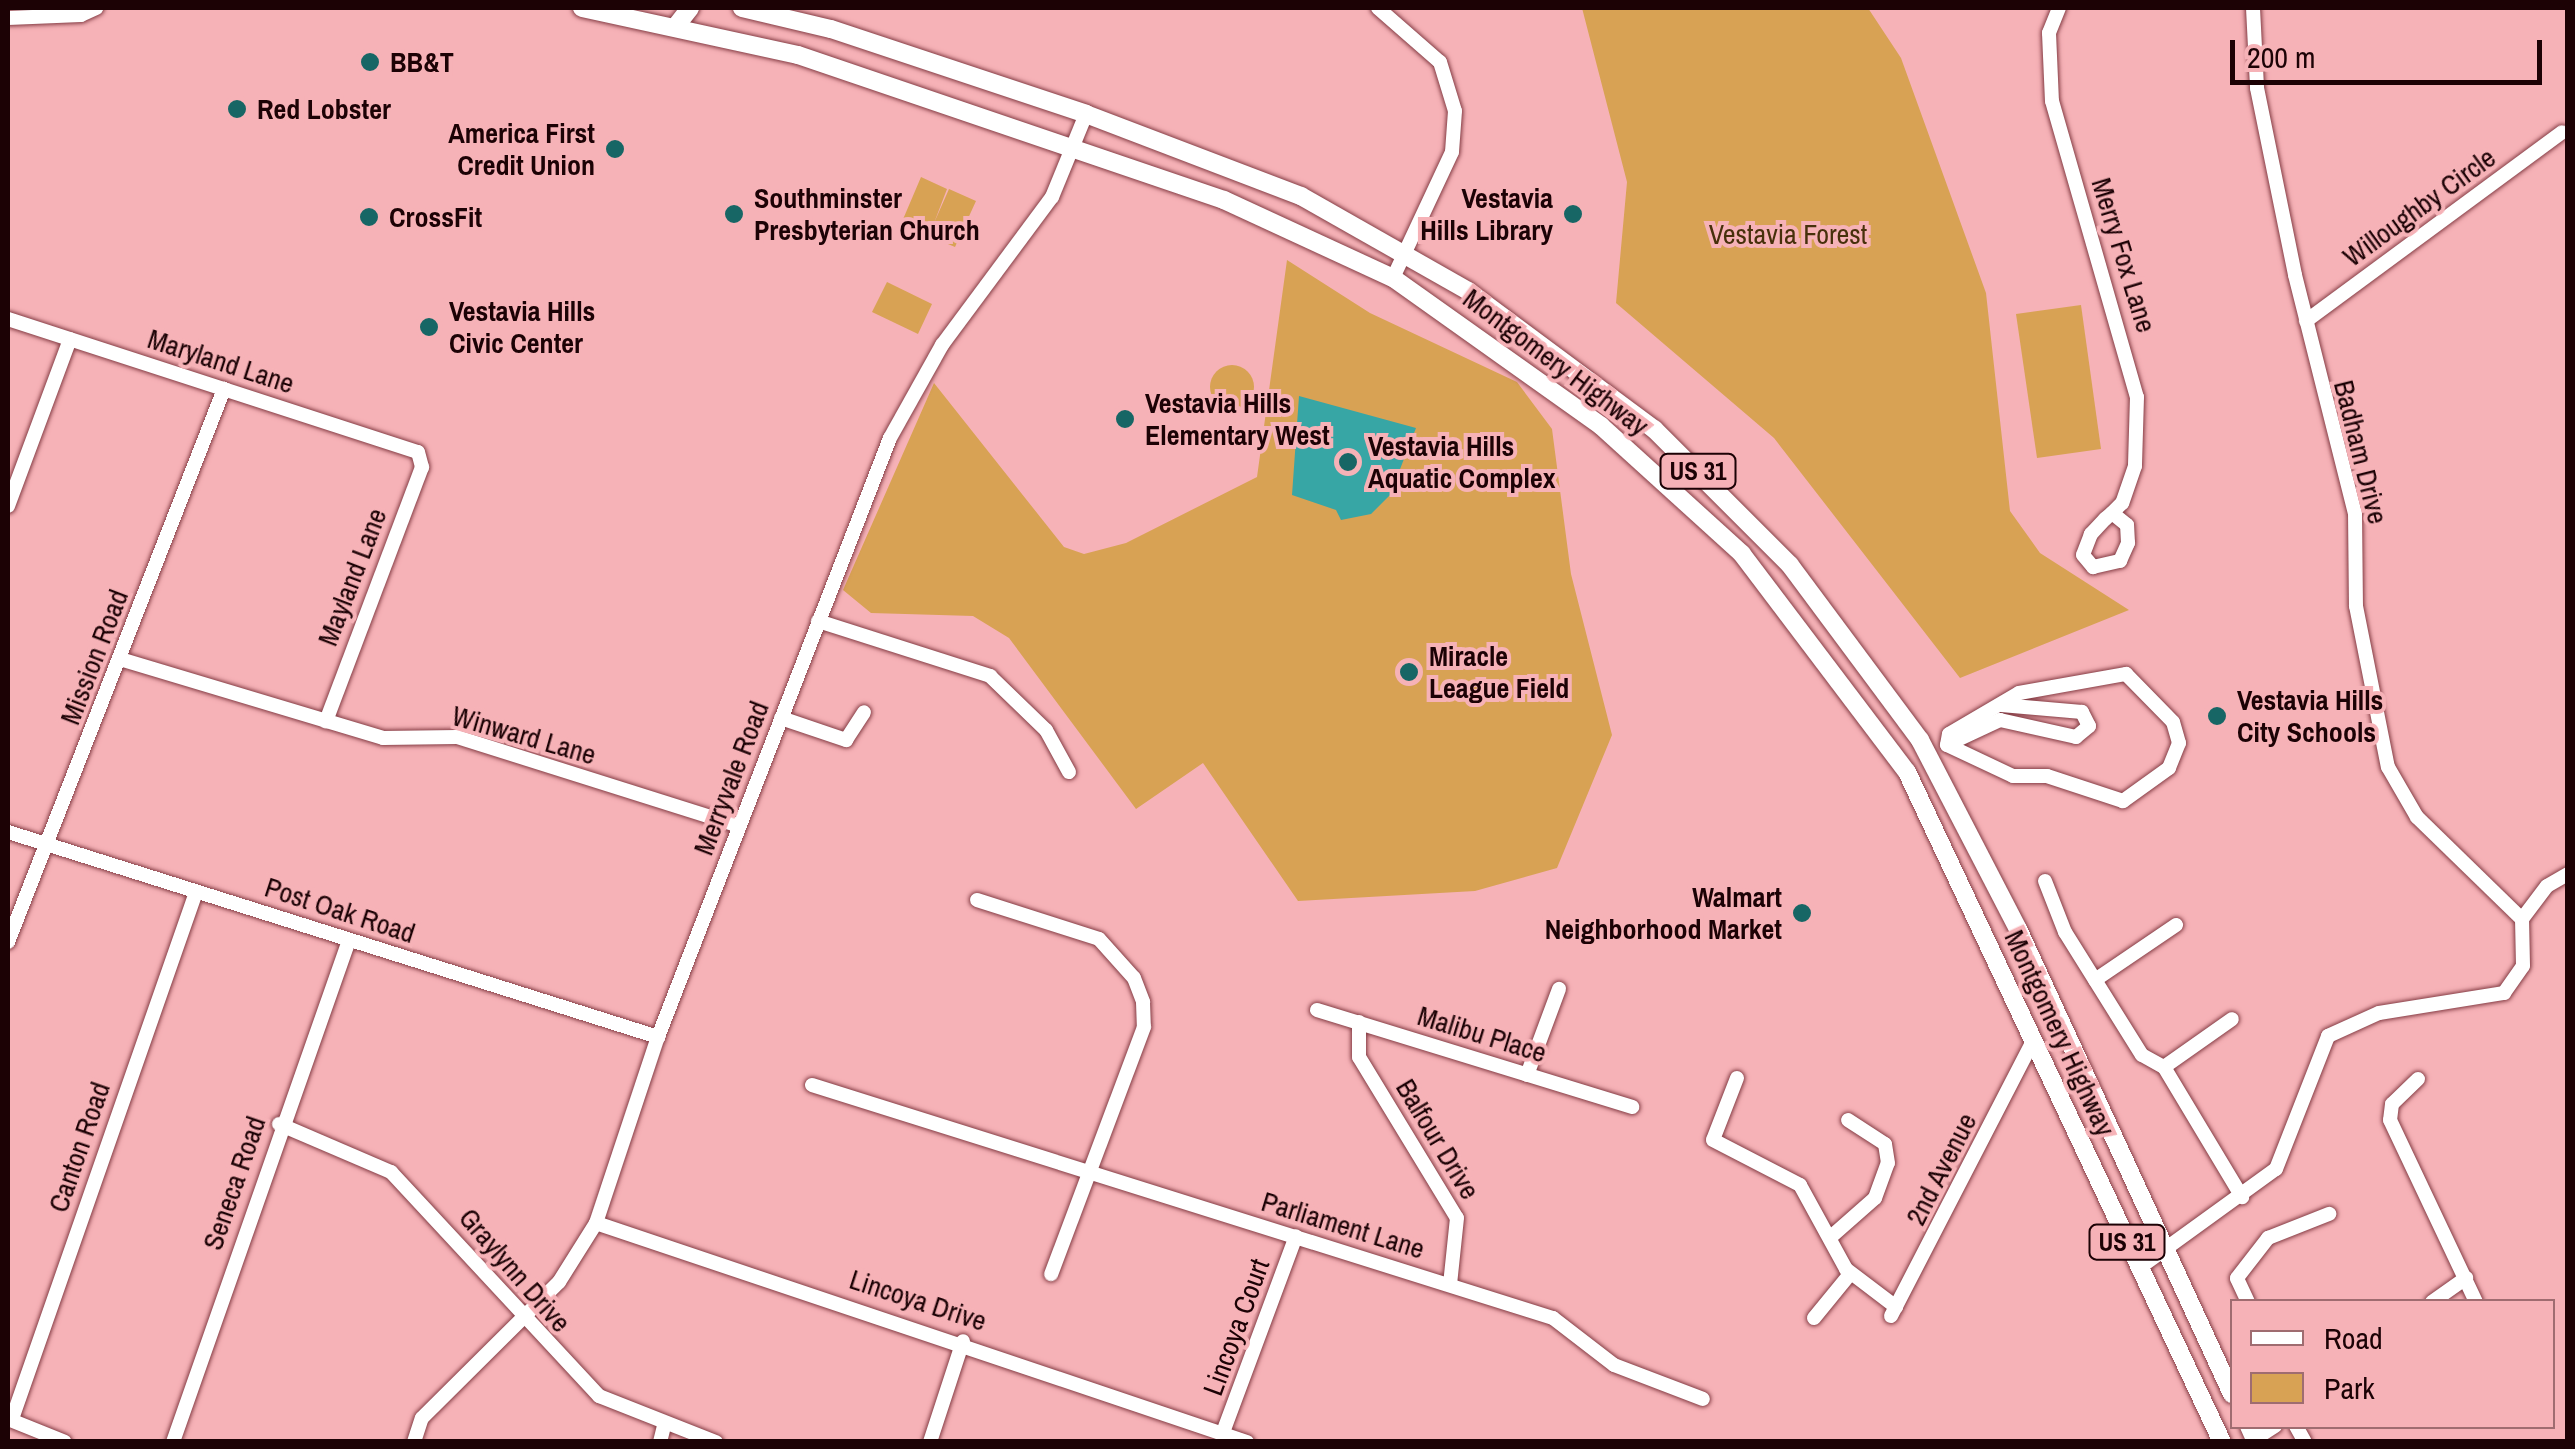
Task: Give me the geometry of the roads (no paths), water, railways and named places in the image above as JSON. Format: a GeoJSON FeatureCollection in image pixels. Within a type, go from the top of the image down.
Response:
{"type":"FeatureCollection","features":[{"type":"Feature","properties":{"kind":"main road","name":"Montgomery Highway"},"geometry":{"type":"LineString","coordinates":[[582,8],[676,26],[972,111],[1224,200],[1393,278],[1521,363],[1682,497],[1820,650],[1904,767],[2222,1442]]}},
{"type":"Feature","properties":{"kind":"main road"},"geometry":{"type":"LineString","coordinates":[[676,26],[690,8]]}},
{"type":"Feature","properties":{"kind":"main road","name":"Montgomery Highway"},"geometry":{"type":"LineString","coordinates":[[742,8],[1086,114],[1301,196],[1408,253],[1542,340],[1679,452],[1790,565],[1929,755],[2230,1390]]}},
{"type":"Feature","properties":{"kind":"main road"},"geometry":{"type":"LineString","coordinates":[[972,111],[984,80]]}},
{"type":"Feature","properties":{"kind":"main road"},"geometry":{"type":"LineString","coordinates":[[2032,1043],[2060,1028]]}},
{"type":"Feature","properties":{"kind":"street"},"geometry":{"type":"LineString","coordinates":[[8,18],[81,16],[96,8]]}},
{"type":"Feature","properties":{"kind":"street"},"geometry":{"type":"LineString","coordinates":[[1378,8],[1440,62],[1455,111],[1452,152],[1393,278]]}},
{"type":"Feature","properties":{"kind":"street","name":"Merry Fox Lane"},"geometry":{"type":"LineString","coordinates":[[2059,8],[2049,33],[2052,102],[2137,397],[2136,466],[2112,513]]}},
{"type":"Feature","properties":{"kind":"street","name":"Badham Drive"},"geometry":{"type":"LineString","coordinates":[[2253,8],[2257,88],[2306,322],[2356,513],[2356,606],[2388,767],[2418,816],[2522,919]]}},
{"type":"Feature","properties":{"kind":"street","name":"Merryvale Road"},"geometry":{"type":"LineString","coordinates":[[414,1442],[422,1418],[524,1323],[596,1223],[658,1036],[818,621],[924,375],[1052,197],[1086,114]]}},
{"type":"Feature","properties":{"kind":"street","name":"Willoughby Circle"},"geometry":{"type":"LineString","coordinates":[[2306,322],[2562,132]]}},
{"type":"Feature","properties":{"kind":"street","name":"Maryland Lane"},"geometry":{"type":"LineString","coordinates":[[8,319],[418,452]]}},
{"type":"Feature","properties":{"kind":"street"},"geometry":{"type":"LineString","coordinates":[[8,506],[70,339]]}},
{"type":"Feature","properties":{"kind":"street","name":"Mission Road"},"geometry":{"type":"LineString","coordinates":[[8,942],[224,389]]}},
{"type":"Feature","properties":{"kind":"street","name":"Mayland Lane"},"geometry":{"type":"LineString","coordinates":[[326,721],[422,467],[418,452]]}},
{"type":"Feature","properties":{"kind":"street"},"geometry":{"type":"LineString","coordinates":[[818,621],[979,672],[1013,694],[1069,772]]}},
{"type":"Feature","properties":{"kind":"street","name":"Winward Lane"},"geometry":{"type":"LineString","coordinates":[[120,659],[395,740],[457,737],[739,826]]}},
{"type":"Feature","properties":{"kind":"street"},"geometry":{"type":"LineString","coordinates":[[2126,674],[2173,722],[2178,756],[2132,796],[2112,801],[2071,782],[2013,776],[1947,745],[1949,734],[2019,693],[2126,674]]}},
{"type":"Feature","properties":{"kind":"street"},"geometry":{"type":"LineString","coordinates":[[1904,767],[2000,720],[2076,737],[2089,726],[2082,712],[1996,705]]}},
{"type":"Feature","properties":{"kind":"street"},"geometry":{"type":"LineString","coordinates":[[781,718],[846,740],[864,712]]}},
{"type":"Feature","properties":{"kind":"street","name":"Post Oak Road"},"geometry":{"type":"LineString","coordinates":[[8,832],[348,942],[658,1036]]}},
{"type":"Feature","properties":{"kind":"street"},"geometry":{"type":"LineString","coordinates":[[2139,1268],[2166,1255],[2276,1169],[2328,1036],[2379,1013],[2504,993],[2522,966],[2522,919],[2546,886],[2568,874]]}},
{"type":"Feature","properties":{"kind":"street"},"geometry":{"type":"LineString","coordinates":[[2045,881],[2096,980],[2142,1056],[2164,1067],[2242,1197]]}},
{"type":"Feature","properties":{"kind":"street","name":"Canton Road"},"geometry":{"type":"LineString","coordinates":[[10,1419],[196,892]]}},
{"type":"Feature","properties":{"kind":"street"},"geometry":{"type":"LineString","coordinates":[[977,900],[1099,938],[1134,978],[1144,1028],[1050,1274]]}},
{"type":"Feature","properties":{"kind":"street"},"geometry":{"type":"LineString","coordinates":[[2096,980],[2176,925]]}},
{"type":"Feature","properties":{"kind":"street","name":"Seneca Road"},"geometry":{"type":"LineString","coordinates":[[173,1442],[279,1124],[348,942]]}},
{"type":"Feature","properties":{"kind":"street"},"geometry":{"type":"LineString","coordinates":[[1527,1075],[1559,988]]}},
{"type":"Feature","properties":{"kind":"street","name":"Malibu Place"},"geometry":{"type":"LineString","coordinates":[[1318,1010],[1632,1108]]}},
{"type":"Feature","properties":{"kind":"street"},"geometry":{"type":"LineString","coordinates":[[2164,1067],[2232,1020]]}},
{"type":"Feature","properties":{"kind":"street","name":"Balfour Drive"},"geometry":{"type":"LineString","coordinates":[[1359,1022],[1359,1057],[1457,1218],[1450,1285]]}},
{"type":"Feature","properties":{"kind":"street","name":"2nd Avenue"},"geometry":{"type":"LineString","coordinates":[[1850,1274],[1894,1312],[2032,1043]]}},
{"type":"Feature","properties":{"kind":"street"},"geometry":{"type":"LineString","coordinates":[[1737,1078],[1713,1140],[1782,1170],[1833,1235],[1850,1274],[1814,1318]]}},
{"type":"Feature","properties":{"kind":"street"},"geometry":{"type":"LineString","coordinates":[[2418,1079],[2392,1104],[2390,1120],[2475,1299]]}},
{"type":"Feature","properties":{"kind":"street","name":"Parliament Lane"},"geometry":{"type":"LineString","coordinates":[[812,1084],[1553,1318],[1614,1365],[1704,1399]]}},
{"type":"Feature","properties":{"kind":"street"},"geometry":{"type":"LineString","coordinates":[[1833,1235],[1874,1198],[1888,1163],[1885,1144],[1848,1120]]}},
{"type":"Feature","properties":{"kind":"street","name":"Graylynn Drive"},"geometry":{"type":"LineString","coordinates":[[279,1124],[391,1172],[524,1310],[524,1323],[598,1396],[662,1434],[716,1442]]}},
{"type":"Feature","properties":{"kind":"street"},"geometry":{"type":"LineString","coordinates":[[2247,1299],[2237,1278],[2268,1238],[2330,1214]]}},
{"type":"Feature","properties":{"kind":"street","name":"Lincoya Drive"},"geometry":{"type":"LineString","coordinates":[[596,1223],[963,1341],[1247,1442]]}},
{"type":"Feature","properties":{"kind":"street","name":"Lincoya Court"},"geometry":{"type":"LineString","coordinates":[[1222,1434],[1296,1236]]}},
{"type":"Feature","properties":{"kind":"street"},"geometry":{"type":"LineString","coordinates":[[2436,1299],[2466,1278]]}},
{"type":"Feature","properties":{"kind":"street"},"geometry":{"type":"LineString","coordinates":[[930,1442],[963,1341]]}},
{"type":"Feature","properties":{"kind":"street"},"geometry":{"type":"LineString","coordinates":[[10,1419],[65,1442]]}},
{"type":"Feature","properties":{"kind":"water","name":"Vestavia Hills Aquatic Complex"},"geometry":{"type":"Polygon","coordinates":[[[1299,396],[1416,428],[1390,495],[1371,514],[1341,520],[1336,510],[1292,495],[1299,396]]]}},
{"type":"Feature","properties":{"kind":"place","name":"BB&T"},"geometry":{"type":"Point","coordinates":[370,62]}},
{"type":"Feature","properties":{"kind":"place","name":"Red Lobster"},"geometry":{"type":"Point","coordinates":[237,109]}},
{"type":"Feature","properties":{"kind":"place","name":"America First Credit Union"},"geometry":{"type":"Point","coordinates":[615,149]}},
{"type":"Feature","properties":{"kind":"place","name":"Southminster Presbyterian Church"},"geometry":{"type":"Point","coordinates":[734,214]}},
{"type":"Feature","properties":{"kind":"place","name":"Vestavia Hills Library"},"geometry":{"type":"Point","coordinates":[1573,214]}},
{"type":"Feature","properties":{"kind":"place","name":"CrossFit"},"geometry":{"type":"Point","coordinates":[369,217]}},
{"type":"Feature","properties":{"kind":"place","name":"Vestavia Hills Civic Center"},"geometry":{"type":"Point","coordinates":[429,327]}},
{"type":"Feature","properties":{"kind":"place","name":"Vestavia Hills Elementary West"},"geometry":{"type":"Point","coordinates":[1125,419]}},
{"type":"Feature","properties":{"kind":"place","name":"Vestavia Hills Aquatic Complex"},"geometry":{"type":"Point","coordinates":[1348,462]}},
{"type":"Feature","properties":{"kind":"place","name":"Miracle League Field"},"geometry":{"type":"Point","coordinates":[1409,672]}},
{"type":"Feature","properties":{"kind":"place","name":"Vestavia Hills City Schools"},"geometry":{"type":"Point","coordinates":[2217,716]}},
{"type":"Feature","properties":{"kind":"place","name":"Walmart Neighborhood Market"},"geometry":{"type":"Point","coordinates":[1802,913]}},
{"type":"Feature","properties":{"kind":"park label","name":"Vestavia Forest"},"geometry":{"type":"Point","coordinates":[1788,234]}}]}
